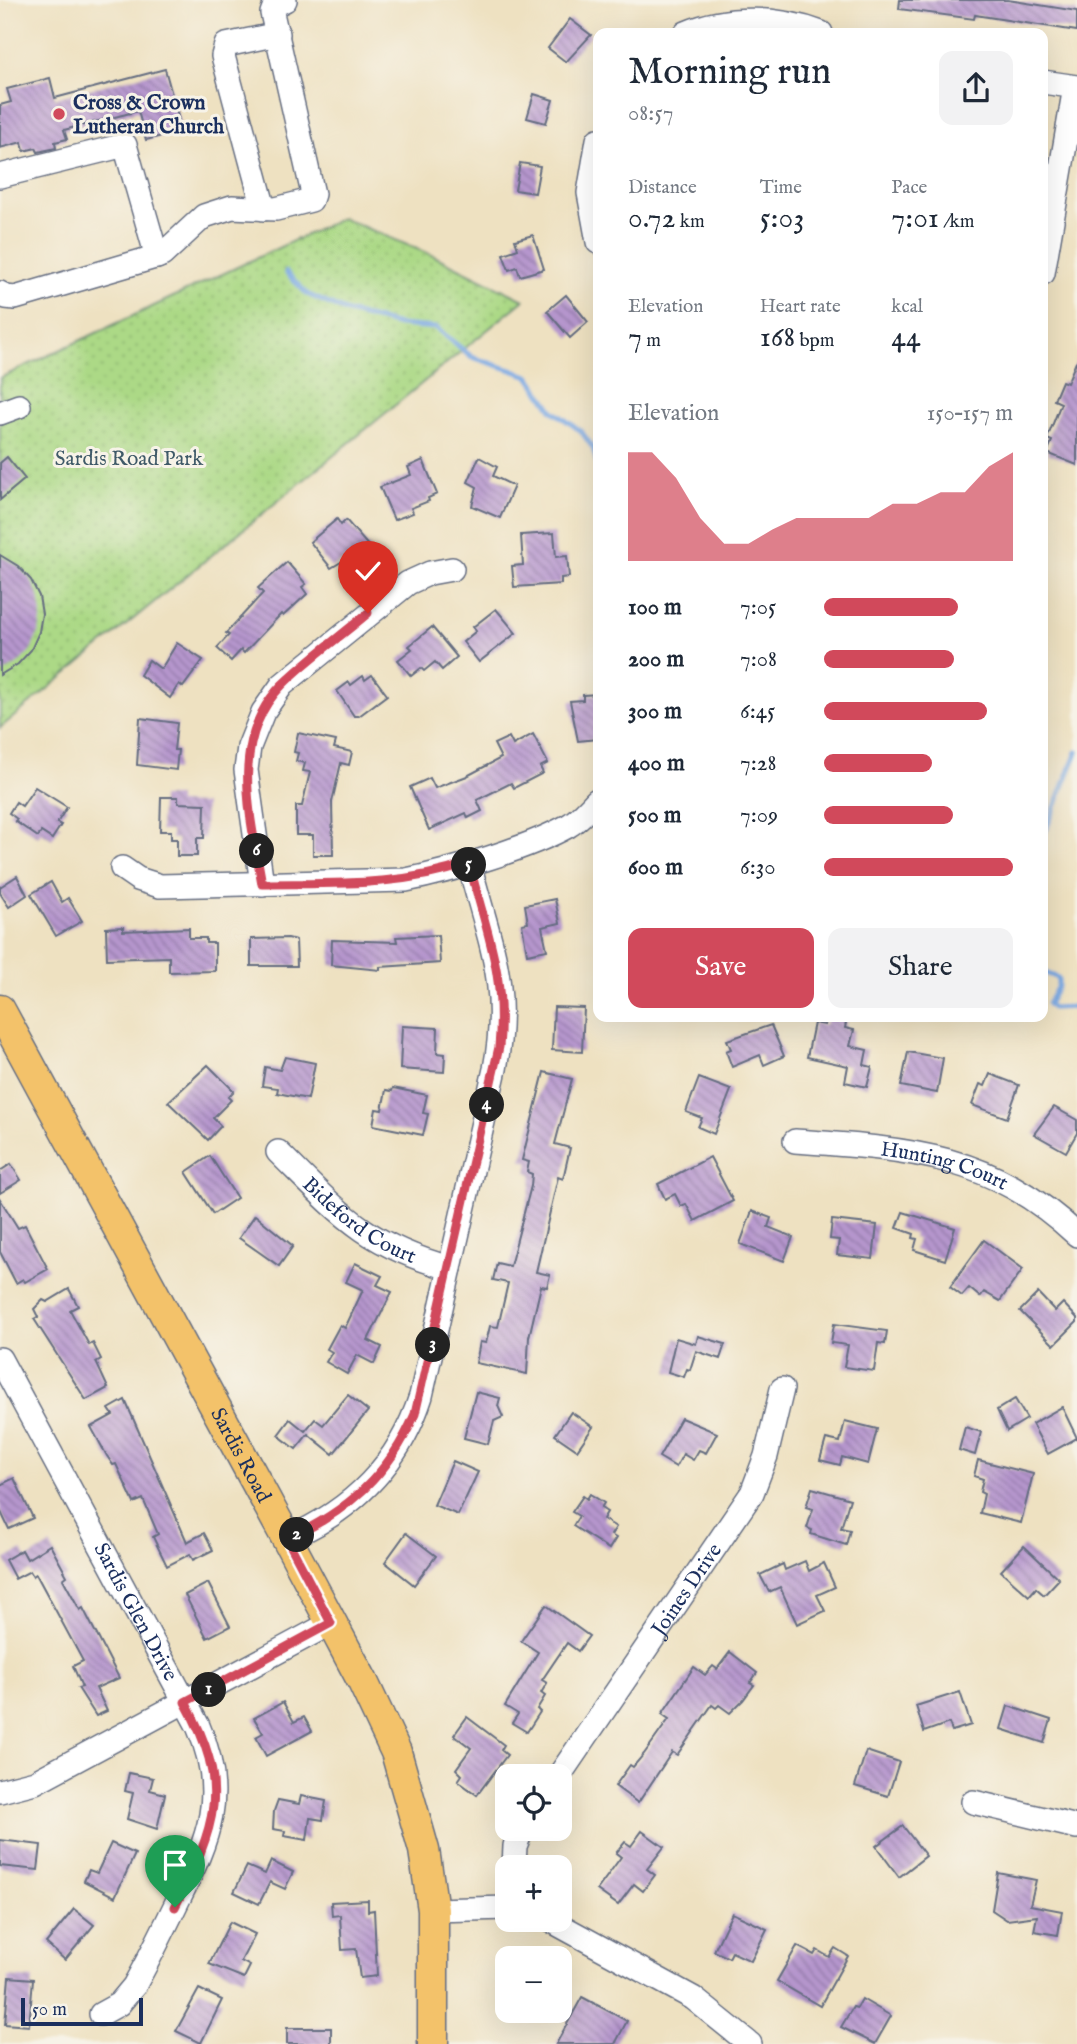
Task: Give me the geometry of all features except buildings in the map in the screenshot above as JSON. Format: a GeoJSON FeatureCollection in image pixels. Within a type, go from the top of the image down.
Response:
{"type":"FeatureCollection","features":[{"type":"Feature","properties":{"kind":"main road","name":"Sardis Road"},"geometry":{"type":"LineString","coordinates":[[0,1010],[363,1682],[405,1777],[424,1850],[433,1910],[433,2044]]}},
{"type":"Feature","properties":{"kind":"street"},"geometry":{"type":"LineString","coordinates":[[0,293],[6,298],[15,298],[157,257],[204,216],[232,207],[276,209],[311,200],[313,194],[272,8],[285,0]]}},
{"type":"Feature","properties":{"kind":"street"},"geometry":{"type":"LineString","coordinates":[[702,28],[716,24],[761,20],[805,28]]}},
{"type":"Feature","properties":{"kind":"street"},"geometry":{"type":"LineString","coordinates":[[264,209],[223,56],[226,45],[278,34]]}},
{"type":"Feature","properties":{"kind":"street"},"geometry":{"type":"LineString","coordinates":[[1048,83],[1076,87],[1048,245]]}},
{"type":"Feature","properties":{"kind":"street"},"geometry":{"type":"LineString","coordinates":[[0,176],[125,145],[157,257]]}},
{"type":"Feature","properties":{"kind":"street"},"geometry":{"type":"LineString","coordinates":[[593,169],[589,193],[593,215]]}},
{"type":"Feature","properties":{"kind":"street"},"geometry":{"type":"LineString","coordinates":[[262,884],[246,770],[249,747],[262,712],[282,685],[408,583],[430,573],[452,569]]}},
{"type":"Feature","properties":{"kind":"street"},"geometry":{"type":"LineString","coordinates":[[122,868],[138,879],[160,886],[406,880],[442,873],[570,825],[593,804]]}},
{"type":"Feature","properties":{"kind":"street"},"geometry":{"type":"LineString","coordinates":[[287,1539],[329,1518],[359,1496],[381,1474],[405,1437],[421,1395],[495,1069],[501,1027],[502,1002],[492,939],[469,863]]}},
{"type":"Feature","properties":{"kind":"street","name":"Hunting Court"},"geometry":{"type":"LineString","coordinates":[[795,1141],[890,1147],[949,1160],[1004,1181],[1034,1200],[1077,1235]]}},
{"type":"Feature","properties":{"kind":"street","name":"Bideford Court"},"geometry":{"type":"LineString","coordinates":[[278,1152],[340,1213],[373,1238],[408,1255],[450,1268]]}},
{"type":"Feature","properties":{"kind":"street","name":"Sardis Glen Drive"},"geometry":{"type":"LineString","coordinates":[[0,1359],[185,1702],[211,1762],[214,1798],[210,1830],[203,1851],[134,1986],[119,2004],[101,2014]]}},
{"type":"Feature","properties":{"kind":"street","name":"Joines Drive"},"geometry":{"type":"LineString","coordinates":[[567,1764],[752,1493],[766,1457],[782,1390]]}},
{"type":"Feature","properties":{"kind":"street"},"geometry":{"type":"LineString","coordinates":[[0,1791],[35,1782],[331,1623]]}},
{"type":"Feature","properties":{"kind":"street"},"geometry":{"type":"LineString","coordinates":[[973,1802],[1077,1827]]}},
{"type":"Feature","properties":{"kind":"street"},"geometry":{"type":"LineString","coordinates":[[433,1910],[495,1908]]}},
{"type":"Feature","properties":{"kind":"street"},"geometry":{"type":"LineString","coordinates":[[572,1932],[693,1998],[750,2044]]}},
{"type":"Feature","properties":{"kind":"green space","name":"Sardis Road Park"},"geometry":{"type":"Polygon","coordinates":[[[342,218],[434,256],[524,300],[0,728],[0,378],[342,218]]]}},
{"type":"Feature","properties":{"kind":"waterway"},"geometry":{"type":"LineString","coordinates":[[286,272],[307,294],[347,312],[399,325],[436,328],[472,357],[529,376],[553,411],[581,431],[593,448]]}},
{"type":"Feature","properties":{"kind":"waterway"},"geometry":{"type":"LineString","coordinates":[[1048,824],[1077,752]]}},
{"type":"Feature","properties":{"kind":"waterway"},"geometry":{"type":"LineString","coordinates":[[1048,974],[1058,978],[1058,986],[1048,1004]]}},
{"type":"Feature","properties":{"kind":"waterway"},"geometry":{"type":"LineString","coordinates":[[1048,1004],[1052,1008],[1077,1007]]}},
{"type":"Feature","properties":{"kind":"place","name":"Cross & Crown Lutheran Church"},"geometry":{"type":"Point","coordinates":[59,114]}},
{"type":"Feature","properties":{"kind":"route"},"geometry":{"type":"LineString","coordinates":[[175,1907],[203,1851],[210,1830],[214,1798],[211,1762],[198,1726],[185,1702],[331,1623],[287,1539],[337,1513],[359,1496],[381,1474],[405,1437],[415,1414],[432,1350],[499,1047],[502,1002],[498,968],[469,863],[442,873],[406,880],[262,884],[246,770],[253,734],[262,712],[282,685],[368,613]]}}]}
